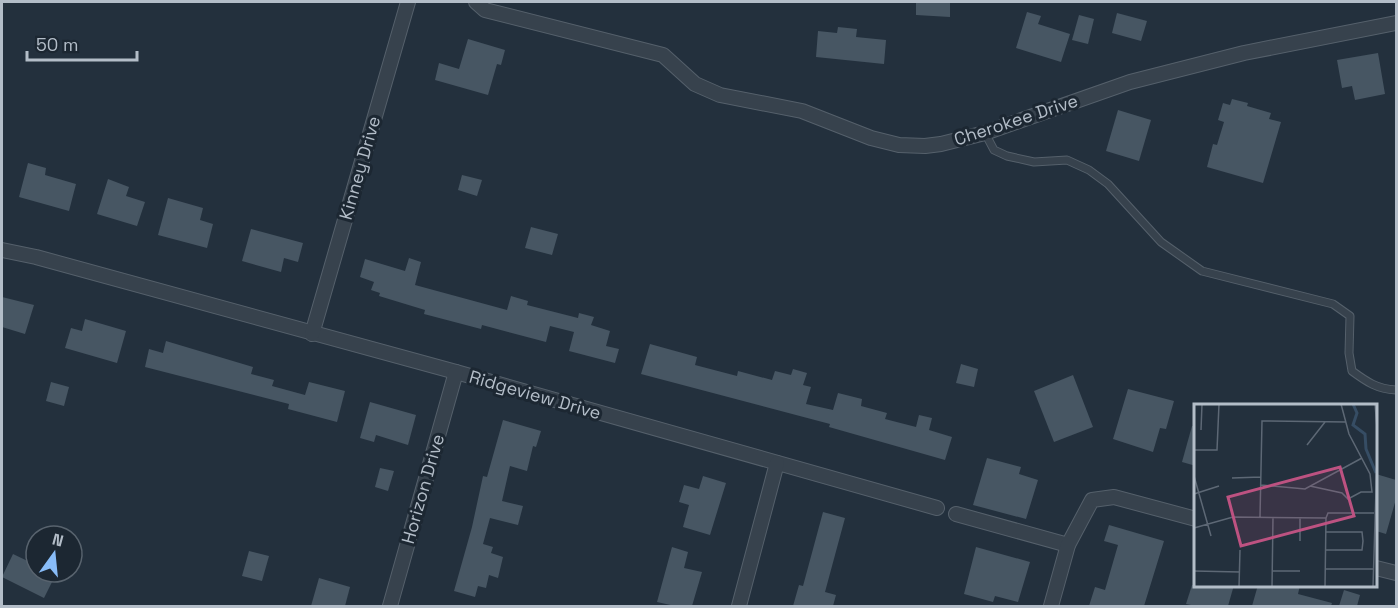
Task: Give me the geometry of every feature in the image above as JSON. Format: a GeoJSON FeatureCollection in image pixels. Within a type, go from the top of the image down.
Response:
{"type":"FeatureCollection","features":[{"type":"Feature","properties":{"kind":"street","name":"Kinney Drive"},"geometry":{"type":"LineString","coordinates":[[312,334],[408,2]]}},
{"type":"Feature","properties":{"kind":"street","name":"Cherokee Drive"},"geometry":{"type":"LineString","coordinates":[[476,2],[485,10],[663,55],[695,84],[720,95],[802,111],[871,138],[898,145],[925,146],[985,133],[1130,82],[1244,53],[1396,23]]}},
{"type":"Feature","properties":{"kind":"street","name":"Ridgeview Drive"},"geometry":{"type":"LineString","coordinates":[[2,250],[36,257],[456,372],[937,508]]}},
{"type":"Feature","properties":{"kind":"street","name":"Horizon Drive"},"geometry":{"type":"LineString","coordinates":[[390,606],[456,372]]}},
{"type":"Feature","properties":{"kind":"street"},"geometry":{"type":"LineString","coordinates":[[739,606],[777,462]]}},
{"type":"Feature","properties":{"kind":"street"},"geometry":{"type":"LineString","coordinates":[[1051,606],[1068,545],[1092,500],[1114,497],[1194,518]]}},
{"type":"Feature","properties":{"kind":"street","name":"Ridgeview Drive"},"geometry":{"type":"LineString","coordinates":[[956,513],[1068,545]]}},
{"type":"Feature","properties":{"kind":"street"},"geometry":{"type":"LineString","coordinates":[[1377,568],[1396,573]]}},
{"type":"Feature","properties":{"kind":"lane"},"geometry":{"type":"LineString","coordinates":[[985,133],[994,150],[1007,156],[1034,162],[1067,160],[1089,170],[1108,184],[1161,242],[1202,271],[1333,304],[1350,316],[1349,353],[1352,370],[1362,379],[1382,389],[1396,390]]}},
{"type":"Feature","properties":{"kind":"lane","name":"Ridgeview Drive"},"geometry":{"type":"LineString","coordinates":[[937,508],[956,513]]}},
{"type":"Feature","properties":{"kind":"building"},"geometry":{"type":"Polygon","coordinates":[[[916,2],[950,2],[950,17],[916,15],[916,2]]]}},
{"type":"Feature","properties":{"kind":"building"},"geometry":{"type":"Polygon","coordinates":[[[1027,12],[1041,16],[1038,24],[1070,34],[1061,62],[1016,48],[1027,12]]]}},
{"type":"Feature","properties":{"kind":"building"},"geometry":{"type":"Polygon","coordinates":[[[1117,13],[1147,21],[1141,41],[1112,33],[1117,13]]]}},
{"type":"Feature","properties":{"kind":"building"},"geometry":{"type":"Polygon","coordinates":[[[1079,15],[1094,19],[1088,44],[1072,40],[1079,15]]]}},
{"type":"Feature","properties":{"kind":"building"},"geometry":{"type":"Polygon","coordinates":[[[838,27],[857,29],[856,37],[886,40],[884,64],[816,57],[818,31],[837,33],[838,27]]]}},
{"type":"Feature","properties":{"kind":"building"},"geometry":{"type":"Polygon","coordinates":[[[468,39],[505,50],[501,65],[497,64],[488,95],[435,80],[439,63],[459,69],[468,39]]]}},
{"type":"Feature","properties":{"kind":"building"},"geometry":{"type":"Polygon","coordinates":[[[1378,53],[1385,94],[1355,100],[1352,86],[1342,88],[1337,60],[1378,53]]]}},
{"type":"Feature","properties":{"kind":"building"},"geometry":{"type":"Polygon","coordinates":[[[1232,99],[1271,113],[1269,119],[1281,122],[1263,183],[1207,167],[1213,144],[1217,145],[1224,122],[1218,120],[1223,103],[1230,105],[1232,99]]]}},
{"type":"Feature","properties":{"kind":"building"},"geometry":{"type":"Polygon","coordinates":[[[1118,110],[1151,120],[1139,161],[1106,151],[1118,110]]]}},
{"type":"Feature","properties":{"kind":"building"},"geometry":{"type":"Polygon","coordinates":[[[28,163],[46,168],[45,175],[76,184],[69,211],[19,197],[28,163]]]}},
{"type":"Feature","properties":{"kind":"building"},"geometry":{"type":"Polygon","coordinates":[[[462,175],[482,180],[477,196],[458,190],[462,175]]]}},
{"type":"Feature","properties":{"kind":"building"},"geometry":{"type":"Polygon","coordinates":[[[108,179],[129,187],[126,196],[145,202],[137,226],[97,214],[108,179]]]}},
{"type":"Feature","properties":{"kind":"building"},"geometry":{"type":"Polygon","coordinates":[[[168,198],[203,208],[200,220],[213,224],[207,248],[158,235],[168,198]]]}},
{"type":"Feature","properties":{"kind":"building"},"geometry":{"type":"Polygon","coordinates":[[[531,227],[558,234],[552,255],[525,248],[531,227]]]}},
{"type":"Feature","properties":{"kind":"building"},"geometry":{"type":"Polygon","coordinates":[[[251,229],[303,243],[298,262],[284,258],[281,272],[242,261],[251,229]]]}},
{"type":"Feature","properties":{"kind":"building"},"geometry":{"type":"Polygon","coordinates":[[[409,258],[421,262],[415,285],[507,310],[511,296],[528,301],[527,305],[578,318],[579,313],[594,317],[591,325],[610,331],[606,346],[619,349],[615,363],[569,351],[574,332],[550,326],[546,342],[482,325],[481,329],[424,314],[425,310],[379,296],[380,293],[371,290],[374,282],[360,277],[365,259],[405,271],[409,258]]]}},
{"type":"Feature","properties":{"kind":"building"},"geometry":{"type":"Polygon","coordinates":[[[2,297],[34,305],[25,334],[2,327],[2,297]]]}},
{"type":"Feature","properties":{"kind":"building"},"geometry":{"type":"Polygon","coordinates":[[[85,319],[126,331],[117,363],[65,348],[71,328],[82,331],[85,319]]]}},
{"type":"Feature","properties":{"kind":"building"},"geometry":{"type":"Polygon","coordinates":[[[166,341],[253,367],[251,374],[274,380],[272,386],[305,395],[309,382],[345,391],[337,422],[288,409],[289,404],[145,367],[149,349],[163,353],[166,341]]]}},
{"type":"Feature","properties":{"kind":"building"},"geometry":{"type":"Polygon","coordinates":[[[650,344],[697,357],[695,365],[737,376],[738,371],[772,380],[775,371],[791,375],[793,369],[807,373],[803,385],[811,387],[806,404],[833,410],[838,393],[862,399],[861,406],[887,413],[885,419],[916,427],[919,415],[932,418],[929,430],[952,437],[945,460],[829,427],[830,424],[641,374],[650,344]]]}},
{"type":"Feature","properties":{"kind":"building"},"geometry":{"type":"Polygon","coordinates":[[[961,364],[978,369],[974,387],[956,383],[961,364]]]}},
{"type":"Feature","properties":{"kind":"building"},"geometry":{"type":"Polygon","coordinates":[[[1073,375],[1093,427],[1054,442],[1034,391],[1073,375]]]}},
{"type":"Feature","properties":{"kind":"building"},"geometry":{"type":"Polygon","coordinates":[[[51,382],[69,387],[64,406],[46,401],[51,382]]]}},
{"type":"Feature","properties":{"kind":"building"},"geometry":{"type":"Polygon","coordinates":[[[1128,389],[1174,401],[1166,429],[1160,428],[1153,452],[1113,439],[1128,389]]]}},
{"type":"Feature","properties":{"kind":"building"},"geometry":{"type":"Polygon","coordinates":[[[370,402],[416,415],[408,445],[376,435],[374,442],[360,438],[370,402]]]}},
{"type":"Feature","properties":{"kind":"building"},"geometry":{"type":"Polygon","coordinates":[[[503,420],[541,431],[536,447],[533,446],[527,471],[510,466],[502,501],[523,506],[518,525],[490,518],[483,544],[493,547],[491,553],[503,557],[498,578],[489,575],[486,588],[478,586],[475,597],[454,591],[472,527],[483,476],[487,477],[503,420]]]}},
{"type":"Feature","properties":{"kind":"building"},"geometry":{"type":"Polygon","coordinates":[[[1192,426],[1194,426],[1194,465],[1182,462],[1192,426]]]}},
{"type":"Feature","properties":{"kind":"building"},"geometry":{"type":"Polygon","coordinates":[[[987,458],[1021,467],[1019,474],[1038,480],[1026,519],[973,505],[987,458]]]}},
{"type":"Feature","properties":{"kind":"building"},"geometry":{"type":"Polygon","coordinates":[[[380,468],[394,471],[388,491],[375,487],[380,468]]]}},
{"type":"Feature","properties":{"kind":"building"},"geometry":{"type":"Polygon","coordinates":[[[1377,474],[1396,480],[1396,499],[1386,534],[1377,531],[1377,474]]]}},
{"type":"Feature","properties":{"kind":"building"},"geometry":{"type":"Polygon","coordinates":[[[703,476],[726,483],[710,535],[683,527],[689,505],[679,502],[684,485],[699,489],[703,476]]]}},
{"type":"Feature","properties":{"kind":"building"},"geometry":{"type":"Polygon","coordinates":[[[823,512],[845,518],[825,592],[836,595],[833,606],[793,606],[799,585],[803,586],[823,512]]]}},
{"type":"Feature","properties":{"kind":"building"},"geometry":{"type":"Polygon","coordinates":[[[1109,525],[1164,541],[1144,606],[1089,606],[1095,587],[1105,590],[1118,545],[1104,541],[1109,525]]]}},
{"type":"Feature","properties":{"kind":"building"},"geometry":{"type":"Polygon","coordinates":[[[672,547],[688,552],[684,568],[702,572],[692,606],[675,606],[657,602],[672,547]]]}},
{"type":"Feature","properties":{"kind":"building"},"geometry":{"type":"Polygon","coordinates":[[[976,547],[1030,562],[1018,602],[995,596],[993,602],[964,594],[976,547]]]}},
{"type":"Feature","properties":{"kind":"building"},"geometry":{"type":"Polygon","coordinates":[[[249,551],[269,556],[262,581],[242,576],[249,551]]]}},
{"type":"Feature","properties":{"kind":"building"},"geometry":{"type":"Polygon","coordinates":[[[13,554],[24,559],[24,584],[51,584],[44,598],[2,577],[13,554]]]}},
{"type":"Feature","properties":{"kind":"building"},"geometry":{"type":"Polygon","coordinates":[[[319,578],[350,587],[345,606],[311,606],[319,578]]]}},
{"type":"Feature","properties":{"kind":"building"},"geometry":{"type":"Polygon","coordinates":[[[1192,585],[1194,587],[1233,587],[1228,606],[1186,604],[1192,585]]]}},
{"type":"Feature","properties":{"kind":"building"},"geometry":{"type":"Polygon","coordinates":[[[1257,587],[1300,587],[1298,594],[1332,603],[1331,606],[1252,606],[1257,587]]]}},
{"type":"Feature","properties":{"kind":"building"},"geometry":{"type":"Polygon","coordinates":[[[1344,590],[1360,595],[1357,606],[1339,606],[1344,590]]]}}]}
